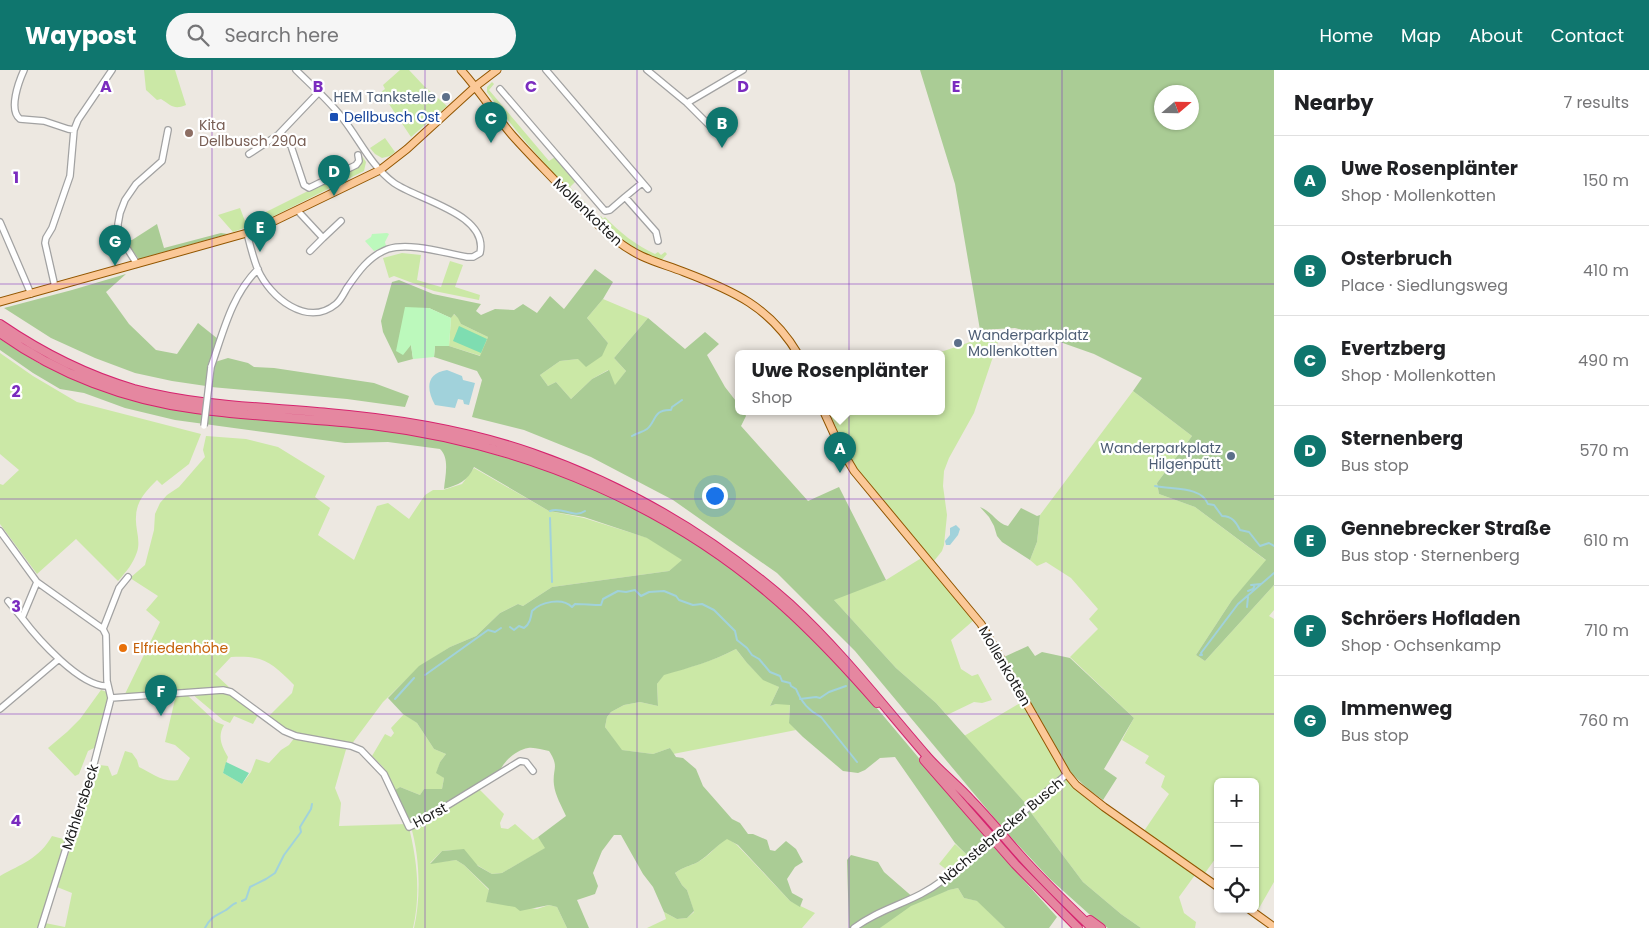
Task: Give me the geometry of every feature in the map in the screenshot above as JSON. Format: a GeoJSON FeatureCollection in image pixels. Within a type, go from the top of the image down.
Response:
{"type":"FeatureCollection","features":[{"type":"Feature","properties":{"kind":"highway"},"geometry":{"type":"LineString","coordinates":[[0,324],[28,343],[65,362],[97,376],[134,388],[173,398],[211,403],[348,415],[440,428],[492,441],[552,460],[644,502],[682,524],[729,556],[808,621],[856,672],[927,756],[972,801],[1022,858],[1092,928]]}},
{"type":"Feature","properties":{"kind":"highway"},"geometry":{"type":"LineString","coordinates":[[0,333],[61,369],[95,384],[144,399],[197,409],[373,425],[466,441],[514,454],[548,466],[639,506],[688,534],[731,564],[791,613],[845,667],[1015,864],[1078,928]]}},
{"type":"Feature","properties":{"kind":"highway"},"geometry":{"type":"LineString","coordinates":[[1069,906],[1101,928]]}},
{"type":"Feature","properties":{"kind":"main road","name":"Mollenkotten"},"geometry":{"type":"LineString","coordinates":[[461,70],[476,86],[512,135],[582,209],[615,240],[649,261],[697,277],[753,304],[773,320],[795,350]]}},
{"type":"Feature","properties":{"kind":"main road"},"geometry":{"type":"LineString","coordinates":[[0,302],[247,233],[297,210],[380,170],[407,149],[476,86],[497,70]]}},
{"type":"Feature","properties":{"kind":"main road","name":"Mollenkotten"},"geometry":{"type":"LineString","coordinates":[[825,415],[854,471],[981,624],[1067,774],[1104,807],[1214,885]]}},
{"type":"Feature","properties":{"kind":"main road"},"geometry":{"type":"LineString","coordinates":[[1255,913],[1274,927]]}},
{"type":"Feature","properties":{"kind":"street"},"geometry":{"type":"LineString","coordinates":[[24,70],[16,92],[15,113],[17,117],[20,119],[44,121],[68,130],[74,130]]}},
{"type":"Feature","properties":{"kind":"street"},"geometry":{"type":"LineString","coordinates":[[55,287],[45,243],[70,176],[74,130],[78,120],[112,70]]}},
{"type":"Feature","properties":{"kind":"street"},"geometry":{"type":"LineString","coordinates":[[247,233],[258,269],[270,289],[280,299],[301,311],[314,313],[326,311],[338,303],[363,266],[376,255],[387,250],[413,247],[467,257],[473,257],[480,253],[482,245],[480,237],[470,224],[435,203],[394,184],[380,170],[344,119],[296,70]]}},
{"type":"Feature","properties":{"kind":"street"},"geometry":{"type":"LineString","coordinates":[[546,70],[648,188]]}},
{"type":"Feature","properties":{"kind":"street"},"geometry":{"type":"LineString","coordinates":[[647,70],[688,103],[719,135]]}},
{"type":"Feature","properties":{"kind":"street"},"geometry":{"type":"LineString","coordinates":[[688,103],[743,70]]}},
{"type":"Feature","properties":{"kind":"street"},"geometry":{"type":"LineString","coordinates":[[500,89],[605,211],[610,210],[642,182]]}},
{"type":"Feature","properties":{"kind":"street"},"geometry":{"type":"LineString","coordinates":[[249,154],[278,135],[319,92]]}},
{"type":"Feature","properties":{"kind":"street"},"geometry":{"type":"LineString","coordinates":[[137,264],[118,234],[120,213],[125,200],[136,184],[162,161],[168,130]]}},
{"type":"Feature","properties":{"kind":"street"},"geometry":{"type":"LineString","coordinates":[[278,135],[291,146],[304,185],[309,188],[356,165],[359,161],[358,155]]}},
{"type":"Feature","properties":{"kind":"street"},"geometry":{"type":"LineString","coordinates":[[625,197],[656,232],[658,241]]}},
{"type":"Feature","properties":{"kind":"street"},"geometry":{"type":"LineString","coordinates":[[297,210],[323,238]]}},
{"type":"Feature","properties":{"kind":"street"},"geometry":{"type":"LineString","coordinates":[[310,251],[341,221]]}},
{"type":"Feature","properties":{"kind":"street"},"geometry":{"type":"LineString","coordinates":[[0,222],[31,294]]}},
{"type":"Feature","properties":{"kind":"street"},"geometry":{"type":"LineString","coordinates":[[204,429],[211,367],[239,292],[258,269]]}},
{"type":"Feature","properties":{"kind":"street"},"geometry":{"type":"LineString","coordinates":[[0,531],[37,582],[103,629],[119,588],[128,577]]}},
{"type":"Feature","properties":{"kind":"street"},"geometry":{"type":"LineString","coordinates":[[22,618],[37,582]]}},
{"type":"Feature","properties":{"kind":"street"},"geometry":{"type":"LineString","coordinates":[[8,601],[35,635],[59,659],[77,673],[97,684],[108,686]]}},
{"type":"Feature","properties":{"kind":"street","name":"Mählersbeck"},"geometry":{"type":"LineString","coordinates":[[42,928],[67,845],[88,787],[111,698],[108,686],[106,635],[103,629]]}},
{"type":"Feature","properties":{"kind":"street"},"geometry":{"type":"LineString","coordinates":[[0,709],[59,659]]}},
{"type":"Feature","properties":{"kind":"street","name":"Horst"},"geometry":{"type":"LineString","coordinates":[[111,698],[223,690],[231,692],[284,731],[296,736],[351,746],[361,750],[384,774],[409,827],[520,761],[526,762],[533,771]]}},
{"type":"Feature","properties":{"kind":"street","name":"Nächstebrecker Busch"},"geometry":{"type":"LineString","coordinates":[[854,928],[882,910],[919,896],[939,884],[1067,774]]}},
{"type":"Feature","properties":{"kind":"green space"},"geometry":{"type":"Polygon","coordinates":[[[144,70],[175,70],[186,105],[176,107],[161,99],[157,100],[146,90],[144,70]]]}},
{"type":"Feature","properties":{"kind":"green space"},"geometry":{"type":"Polygon","coordinates":[[[400,70],[409,70],[447,106],[411,137],[381,92],[385,89],[383,85],[400,70]]]}},
{"type":"Feature","properties":{"kind":"green space"},"geometry":{"type":"Polygon","coordinates":[[[920,70],[1274,70],[1274,585],[1205,661],[1196,655],[1232,600],[1266,560],[1195,507],[1159,494],[1157,483],[1192,436],[1133,391],[1142,378],[1094,354],[1015,328],[980,330],[955,184],[920,70]]]}},
{"type":"Feature","properties":{"kind":"green space"},"geometry":{"type":"Polygon","coordinates":[[[492,82],[494,84],[489,90],[549,161],[555,157],[576,181],[570,187],[598,216],[596,217],[567,187],[512,125],[487,92],[487,87],[492,82]]]}},
{"type":"Feature","properties":{"kind":"green space"},"geometry":{"type":"Polygon","coordinates":[[[385,138],[395,152],[390,156],[382,158],[370,148],[385,138]]]}},
{"type":"Feature","properties":{"kind":"green space"},"geometry":{"type":"Polygon","coordinates":[[[360,153],[366,162],[364,171],[266,220],[264,213],[356,167],[361,155],[360,153]]]}},
{"type":"Feature","properties":{"kind":"green space"},"geometry":{"type":"Polygon","coordinates":[[[240,208],[245,221],[260,214],[262,222],[233,232],[218,215],[240,208]]]}},
{"type":"Feature","properties":{"kind":"green space"},"geometry":{"type":"Polygon","coordinates":[[[601,216],[603,219],[605,217],[641,247],[655,254],[658,252],[661,255],[665,252],[667,254],[661,261],[635,249],[605,226],[598,219],[601,216]]]}},
{"type":"Feature","properties":{"kind":"green space"},"geometry":{"type":"Polygon","coordinates":[[[157,224],[164,248],[221,233],[228,234],[139,259],[124,240],[132,240],[157,224]]]}},
{"type":"Feature","properties":{"kind":"green space"},"geometry":{"type":"Polygon","coordinates":[[[372,234],[389,234],[385,242],[386,246],[374,251],[365,241],[372,234]]]}},
{"type":"Feature","properties":{"kind":"green space"},"geometry":{"type":"Polygon","coordinates":[[[402,253],[421,255],[417,280],[441,287],[450,261],[463,265],[455,287],[480,295],[479,300],[434,291],[394,276],[389,278],[383,258],[402,253]]]}},
{"type":"Feature","properties":{"kind":"green space"},"geometry":{"type":"Polygon","coordinates":[[[595,269],[613,282],[603,299],[587,318],[608,343],[602,356],[586,367],[578,359],[560,361],[540,375],[548,386],[556,382],[571,399],[592,379],[609,370],[615,385],[626,371],[614,358],[648,318],[685,349],[705,332],[719,344],[707,355],[725,387],[735,400],[735,415],[746,416],[741,426],[808,501],[839,487],[886,580],[834,600],[896,668],[936,703],[1027,805],[1001,826],[855,651],[777,573],[673,500],[591,457],[524,430],[472,417],[482,380],[477,371],[434,357],[435,346],[449,346],[480,356],[488,337],[461,324],[454,314],[451,318],[429,308],[417,308],[411,345],[413,359],[398,363],[383,332],[381,321],[392,282],[399,280],[433,294],[481,304],[476,311],[481,315],[495,309],[514,310],[523,304],[537,313],[550,296],[564,309],[595,269]]]}},
{"type":"Feature","properties":{"kind":"green space"},"geometry":{"type":"Polygon","coordinates":[[[126,274],[106,292],[129,324],[156,350],[177,354],[198,323],[218,339],[208,365],[206,386],[135,373],[95,358],[51,338],[4,308],[126,274]]]}},
{"type":"Feature","properties":{"kind":"green space"},"geometry":{"type":"Polygon","coordinates":[[[603,299],[648,318],[614,358],[626,371],[615,386],[608,370],[592,379],[571,399],[556,382],[548,386],[540,375],[560,361],[578,359],[608,343],[587,318],[603,299]]]}},
{"type":"Feature","properties":{"kind":"green space"},"geometry":{"type":"Polygon","coordinates":[[[405,307],[429,308],[451,318],[449,346],[435,346],[434,357],[413,359],[411,345],[403,355],[396,351],[405,307]]]}},
{"type":"Feature","properties":{"kind":"green space"},"geometry":{"type":"Polygon","coordinates":[[[453,314],[459,318],[461,324],[488,337],[481,356],[449,346],[453,314]]]}},
{"type":"Feature","properties":{"kind":"green space"},"geometry":{"type":"Polygon","coordinates":[[[459,326],[487,339],[481,353],[453,341],[459,326]]]}},
{"type":"Feature","properties":{"kind":"green space"},"geometry":{"type":"Polygon","coordinates":[[[1001,333],[974,413],[949,458],[944,471],[943,486],[947,515],[944,545],[934,561],[853,464],[830,415],[945,415],[945,351],[976,340],[975,336],[1001,333]]]}},
{"type":"Feature","properties":{"kind":"green space"},"geometry":{"type":"Polygon","coordinates":[[[0,339],[40,364],[46,364],[131,399],[395,430],[437,438],[557,472],[603,492],[682,532],[762,590],[820,644],[865,694],[987,839],[968,856],[955,843],[895,757],[880,758],[858,773],[843,771],[789,723],[790,705],[776,704],[770,706],[779,687],[763,680],[736,649],[710,661],[664,675],[657,684],[658,706],[640,702],[624,705],[611,712],[607,717],[605,727],[622,750],[653,754],[670,748],[676,757],[683,758],[696,769],[703,786],[732,819],[740,823],[748,834],[753,834],[767,840],[770,850],[775,851],[786,841],[796,849],[803,862],[795,867],[787,879],[792,893],[803,899],[800,907],[790,901],[738,845],[727,839],[698,862],[675,873],[687,890],[694,911],[687,918],[677,919],[664,912],[653,887],[643,874],[621,835],[614,835],[602,851],[593,873],[598,886],[595,894],[577,900],[589,928],[567,928],[557,907],[549,905],[520,911],[515,907],[486,902],[489,889],[464,865],[456,860],[430,864],[442,851],[464,849],[478,866],[492,874],[502,873],[545,848],[538,837],[566,816],[555,789],[554,761],[549,751],[536,748],[523,749],[506,761],[499,774],[411,825],[395,790],[400,787],[420,795],[424,789],[442,789],[444,778],[436,773],[440,762],[446,754],[434,749],[417,723],[403,714],[388,698],[419,666],[450,647],[476,636],[500,613],[518,604],[523,606],[552,587],[669,571],[682,560],[647,538],[584,517],[549,511],[474,467],[469,476],[462,482],[444,489],[446,462],[440,449],[388,442],[345,443],[175,420],[125,408],[84,393],[60,389],[0,350],[0,339]]]}},
{"type":"Feature","properties":{"kind":"green space"},"geometry":{"type":"Polygon","coordinates":[[[0,353],[33,376],[77,402],[201,434],[189,464],[162,485],[157,480],[140,501],[136,511],[137,552],[131,564],[118,581],[76,539],[37,574],[0,524],[0,484],[3,485],[19,470],[0,454],[0,353]]]}},
{"type":"Feature","properties":{"kind":"green space"},"geometry":{"type":"Polygon","coordinates":[[[228,358],[248,363],[254,367],[274,368],[374,383],[409,396],[405,407],[347,399],[211,387],[215,362],[228,358]]]}},
{"type":"Feature","properties":{"kind":"green space"},"geometry":{"type":"Polygon","coordinates":[[[1133,391],[1192,436],[1157,483],[1159,494],[1195,507],[1267,561],[1232,600],[1196,655],[1205,661],[1274,585],[1274,610],[1269,616],[1274,619],[1274,882],[1259,908],[1259,778],[1214,778],[1214,861],[1205,873],[1144,831],[1169,794],[1161,787],[1165,776],[1145,763],[1149,756],[1122,740],[1134,718],[1070,657],[1098,629],[1089,619],[1098,609],[1071,578],[1046,562],[1037,566],[1030,560],[1037,542],[1040,515],[1133,391]]]}},
{"type":"Feature","properties":{"kind":"green space"},"geometry":{"type":"Polygon","coordinates":[[[206,436],[246,439],[278,447],[325,476],[315,497],[330,508],[318,535],[354,560],[377,506],[388,503],[409,519],[425,495],[433,490],[443,490],[462,484],[474,468],[549,511],[584,518],[648,538],[683,560],[669,571],[552,587],[523,606],[518,604],[500,613],[476,636],[450,647],[419,667],[383,702],[351,745],[294,734],[267,718],[292,693],[294,685],[280,671],[267,662],[252,657],[231,657],[215,674],[230,688],[125,694],[160,622],[146,610],[158,596],[130,578],[145,565],[154,530],[155,514],[160,503],[167,495],[179,487],[205,457],[203,450],[206,436]]]}},
{"type":"Feature","properties":{"kind":"green space"},"geometry":{"type":"Polygon","coordinates":[[[980,507],[1008,526],[1021,508],[1037,516],[1040,515],[1037,542],[1030,560],[1002,542],[997,536],[989,517],[980,507]]]}},
{"type":"Feature","properties":{"kind":"green space"},"geometry":{"type":"Polygon","coordinates":[[[923,557],[974,620],[951,640],[961,669],[972,676],[978,674],[992,700],[982,703],[974,702],[947,715],[896,668],[833,599],[886,580],[923,557]]]}},
{"type":"Feature","properties":{"kind":"green space"},"geometry":{"type":"Polygon","coordinates":[[[1028,646],[1035,656],[1042,652],[1070,658],[1134,718],[1104,769],[1117,778],[1103,800],[1071,773],[1004,657],[1028,646]]]}},
{"type":"Feature","properties":{"kind":"green space"},"geometry":{"type":"Polygon","coordinates":[[[736,649],[755,671],[779,687],[770,706],[790,704],[789,722],[796,730],[673,754],[670,748],[653,754],[621,750],[605,727],[607,717],[611,712],[624,705],[640,702],[658,706],[657,684],[664,674],[701,664],[736,649]]]}},
{"type":"Feature","properties":{"kind":"green space"},"geometry":{"type":"Polygon","coordinates":[[[101,690],[107,692],[109,699],[96,747],[88,751],[79,774],[75,776],[48,748],[80,719],[101,690]]]}},
{"type":"Feature","properties":{"kind":"green space"},"geometry":{"type":"Polygon","coordinates":[[[228,692],[258,715],[253,724],[234,716],[230,723],[223,720],[192,694],[228,692]]]}},
{"type":"Feature","properties":{"kind":"green space"},"geometry":{"type":"Polygon","coordinates":[[[176,695],[187,695],[216,722],[224,725],[221,734],[222,746],[228,757],[223,773],[242,784],[251,772],[256,759],[269,763],[295,737],[347,746],[335,788],[341,803],[339,826],[408,824],[417,876],[417,902],[413,928],[44,928],[45,923],[65,927],[72,893],[57,887],[99,765],[108,766],[112,776],[117,774],[125,751],[132,753],[139,767],[153,775],[173,781],[178,780],[190,758],[175,745],[165,742],[176,695]]]}},
{"type":"Feature","properties":{"kind":"green space"},"geometry":{"type":"Polygon","coordinates":[[[1022,702],[1064,774],[1027,805],[964,736],[1022,702]]]}},
{"type":"Feature","properties":{"kind":"green space"},"geometry":{"type":"Polygon","coordinates":[[[404,714],[417,723],[434,749],[446,754],[440,762],[437,772],[444,778],[442,789],[424,789],[420,795],[400,787],[395,790],[383,767],[372,756],[385,734],[391,737],[394,733],[391,728],[404,714]]]}},
{"type":"Feature","properties":{"kind":"green space"},"geometry":{"type":"Polygon","coordinates":[[[226,762],[249,773],[242,784],[223,773],[226,762]]]}},
{"type":"Feature","properties":{"kind":"green space"},"geometry":{"type":"Polygon","coordinates":[[[1066,779],[1122,825],[1195,875],[1179,897],[1184,913],[1196,922],[1195,928],[1141,928],[1083,882],[1029,810],[1066,779]]]}},
{"type":"Feature","properties":{"kind":"green space"},"geometry":{"type":"Polygon","coordinates":[[[478,788],[504,814],[500,823],[501,828],[508,829],[515,824],[533,840],[538,837],[546,848],[502,873],[492,874],[452,850],[442,851],[430,863],[456,860],[464,865],[489,890],[487,902],[537,909],[549,905],[557,907],[567,928],[414,928],[418,904],[419,878],[411,827],[478,788]]]}},
{"type":"Feature","properties":{"kind":"green space"},"geometry":{"type":"Polygon","coordinates":[[[1029,810],[1083,882],[1141,928],[1108,928],[1099,923],[1050,879],[1006,832],[1029,810]]]}},
{"type":"Feature","properties":{"kind":"green space"},"geometry":{"type":"Polygon","coordinates":[[[52,836],[67,840],[38,928],[0,928],[0,876],[35,856],[52,836]]]}},
{"type":"Feature","properties":{"kind":"green space"},"geometry":{"type":"Polygon","coordinates":[[[727,838],[737,845],[790,901],[815,913],[802,928],[647,928],[666,919],[664,912],[677,919],[687,918],[694,912],[687,890],[675,873],[702,860],[727,838]]]}},
{"type":"Feature","properties":{"kind":"green space"},"geometry":{"type":"Polygon","coordinates":[[[955,844],[968,856],[951,873],[939,864],[955,844]]]}},
{"type":"Feature","properties":{"kind":"green space"},"geometry":{"type":"Polygon","coordinates":[[[991,844],[1057,917],[1049,928],[1005,928],[977,901],[964,898],[958,888],[911,906],[880,928],[849,928],[847,860],[851,855],[878,862],[884,872],[915,899],[943,885],[991,844]]]}},
{"type":"Feature","properties":{"kind":"green space"},"geometry":{"type":"Polygon","coordinates":[[[958,888],[964,898],[978,901],[1005,928],[880,928],[906,908],[938,893],[958,888]]]}},
{"type":"Feature","properties":{"kind":"water"},"geometry":{"type":"Polygon","coordinates":[[[447,370],[462,376],[463,380],[475,383],[469,405],[464,404],[463,400],[458,399],[455,408],[435,405],[430,393],[430,383],[435,374],[447,370]]]}},
{"type":"Feature","properties":{"kind":"water"},"geometry":{"type":"Polygon","coordinates":[[[956,525],[960,529],[958,535],[950,545],[946,545],[945,541],[950,535],[950,528],[956,525]]]}},
{"type":"Feature","properties":{"kind":"waterway"},"geometry":{"type":"LineString","coordinates":[[632,436],[647,429],[658,414],[665,410],[671,410],[672,407],[682,400]]}},
{"type":"Feature","properties":{"kind":"waterway"},"geometry":{"type":"LineString","coordinates":[[1155,486],[1193,491],[1199,494],[1208,504],[1214,505],[1222,516],[1233,520],[1240,530],[1249,532],[1260,546],[1269,543],[1274,546]]}},
{"type":"Feature","properties":{"kind":"waterway"},"geometry":{"type":"LineString","coordinates":[[550,511],[559,510],[577,514],[585,511]]}},
{"type":"Feature","properties":{"kind":"waterway"},"geometry":{"type":"LineString","coordinates":[[550,518],[552,582]]}},
{"type":"Feature","properties":{"kind":"waterway"},"geometry":{"type":"LineString","coordinates":[[1200,655],[1202,655],[1201,653],[1238,604],[1274,573]]}},
{"type":"Feature","properties":{"kind":"waterway"},"geometry":{"type":"LineString","coordinates":[[1251,585],[1261,584]]}},
{"type":"Feature","properties":{"kind":"waterway"},"geometry":{"type":"LineString","coordinates":[[1248,591],[1253,589],[1255,585]]}},
{"type":"Feature","properties":{"kind":"waterway"},"geometry":{"type":"LineString","coordinates":[[510,627],[514,630],[519,626],[524,628],[531,618],[532,611],[546,603],[557,601],[572,607],[575,604],[601,605],[603,599],[618,591],[635,590],[641,596],[649,592],[664,591],[676,596],[679,600],[693,605],[702,604],[714,610],[735,631],[737,640],[752,655],[759,659],[770,672],[780,676],[782,681],[790,683],[796,689],[806,706],[821,717],[857,762]]}},
{"type":"Feature","properties":{"kind":"waterway"},"geometry":{"type":"LineString","coordinates":[[1247,607],[1248,597]]}},
{"type":"Feature","properties":{"kind":"waterway"},"geometry":{"type":"LineString","coordinates":[[425,675],[488,630],[495,632],[501,628]]}},
{"type":"Feature","properties":{"kind":"waterway"},"geometry":{"type":"LineString","coordinates":[[395,699],[414,678]]}},
{"type":"Feature","properties":{"kind":"waterway"},"geometry":{"type":"LineString","coordinates":[[800,699],[820,698],[829,692],[846,686]]}},
{"type":"Feature","properties":{"kind":"waterway"},"geometry":{"type":"LineString","coordinates":[[242,901],[246,899],[250,887],[275,873],[284,855],[301,832],[300,827],[312,804]]}},
{"type":"Feature","properties":{"kind":"waterway"},"geometry":{"type":"LineString","coordinates":[[205,928],[212,919],[236,903]]}},
{"type":"Feature","properties":{"kind":"place","name":"HEM Tankstelle"},"geometry":{"type":"Point","coordinates":[446,97]}},
{"type":"Feature","properties":{"kind":"place","name":"Dellbusch Ost"},"geometry":{"type":"Point","coordinates":[334,117]}},
{"type":"Feature","properties":{"kind":"place","name":"Kita Dellbusch 290a"},"geometry":{"type":"Point","coordinates":[189,133]}},
{"type":"Feature","properties":{"kind":"place","name":"Evertzberg"},"geometry":{"type":"Point","coordinates":[491,143]}},
{"type":"Feature","properties":{"kind":"place","name":"Osterbruch"},"geometry":{"type":"Point","coordinates":[722,148]}},
{"type":"Feature","properties":{"kind":"place","name":"Sternenberg"},"geometry":{"type":"Point","coordinates":[334,196]}},
{"type":"Feature","properties":{"kind":"place","name":"Gennebrecker Straße"},"geometry":{"type":"Point","coordinates":[260,252]}},
{"type":"Feature","properties":{"kind":"place","name":"Immenweg"},"geometry":{"type":"Point","coordinates":[115,266]}},
{"type":"Feature","properties":{"kind":"place","name":"Wanderparkplatz Mollenkotten"},"geometry":{"type":"Point","coordinates":[958,343]}},
{"type":"Feature","properties":{"kind":"place","name":"Wanderparkplatz Hilgenpütt"},"geometry":{"type":"Point","coordinates":[1231,456]}},
{"type":"Feature","properties":{"kind":"place","name":"Uwe Rosenplänter"},"geometry":{"type":"Point","coordinates":[840,473]}},
{"type":"Feature","properties":{"kind":"place","name":"Elfriedenhöhe"},"geometry":{"type":"Point","coordinates":[123,648]}},
{"type":"Feature","properties":{"kind":"place","name":"Schröers Hofladen"},"geometry":{"type":"Point","coordinates":[161,716]}}]}
